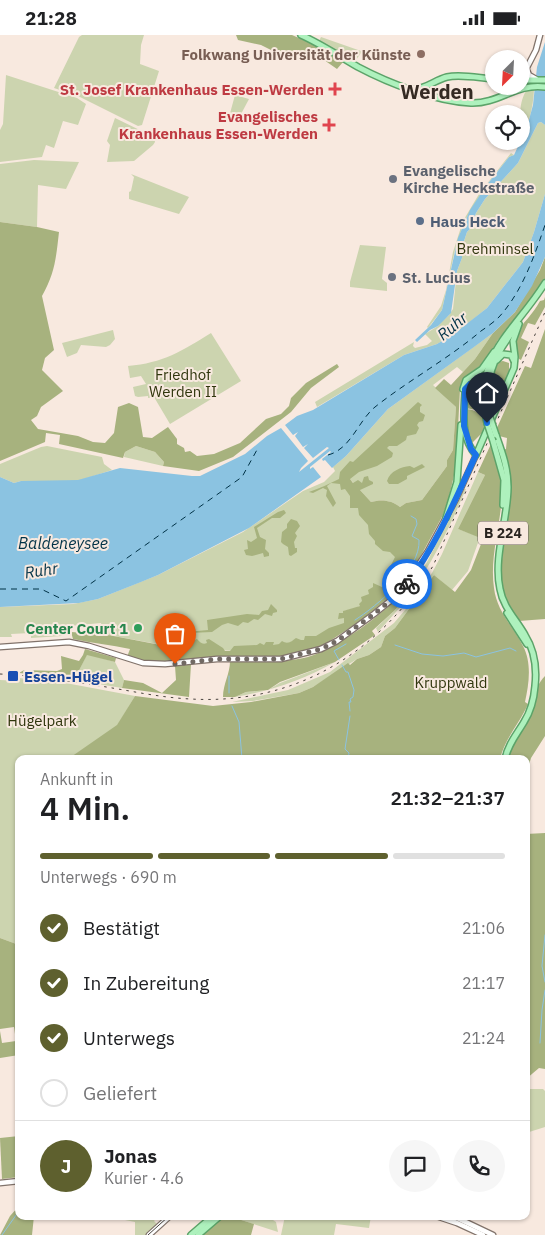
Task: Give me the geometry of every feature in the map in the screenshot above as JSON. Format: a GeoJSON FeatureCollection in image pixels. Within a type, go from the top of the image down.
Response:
{"type":"FeatureCollection","features":[{"type":"Feature","properties":{"kind":"main road"},"geometry":{"type":"LineString","coordinates":[[302,35],[362,69],[430,96],[474,103],[493,99],[501,95]]}},
{"type":"Feature","properties":{"kind":"main road"},"geometry":{"type":"LineString","coordinates":[[530,59],[536,50],[540,35]]}},
{"type":"Feature","properties":{"kind":"main road"},"geometry":{"type":"LineString","coordinates":[[530,73],[536,79]]}},
{"type":"Feature","properties":{"kind":"main road"},"geometry":{"type":"LineString","coordinates":[[411,89],[420,89],[445,77],[485,78]]}},
{"type":"Feature","properties":{"kind":"main road"},"geometry":{"type":"LineString","coordinates":[[530,79],[545,80]]}},
{"type":"Feature","properties":{"kind":"main road"},"geometry":{"type":"LineString","coordinates":[[429,85],[428,92],[430,96]]}},
{"type":"Feature","properties":{"kind":"main road"},"geometry":{"type":"LineString","coordinates":[[530,86],[545,87]]}},
{"type":"Feature","properties":{"kind":"main road","name":"B 224"},"geometry":{"type":"LineString","coordinates":[[504,755],[510,738],[526,711],[531,693],[533,674],[527,645],[506,612],[497,590],[496,568],[504,488],[501,468],[487,423],[483,397],[486,376],[494,352],[502,339],[530,306],[545,283]]}},
{"type":"Feature","properties":{"kind":"main road","name":"B 224"},"geometry":{"type":"LineString","coordinates":[[505,755],[529,713],[534,694],[536,674],[530,643],[505,604],[500,589],[499,563],[508,495],[508,479],[504,459],[490,417],[488,394],[493,364],[502,345],[545,289]]}},
{"type":"Feature","properties":{"kind":"main road"},"geometry":{"type":"LineString","coordinates":[[0,647],[69,642],[89,646],[133,661],[152,664],[217,659],[281,659],[307,654],[337,641],[395,597],[420,564],[446,518],[476,455],[515,363],[513,341],[519,324]]}},
{"type":"Feature","properties":{"kind":"main road"},"geometry":{"type":"LineString","coordinates":[[446,518],[457,482],[464,385],[470,377],[485,365],[494,352]]}},
{"type":"Feature","properties":{"kind":"main road"},"geometry":{"type":"LineString","coordinates":[[493,364],[503,354],[514,357],[515,363]]}},
{"type":"Feature","properties":{"kind":"main road"},"geometry":{"type":"LineString","coordinates":[[476,455],[471,449],[464,433],[466,388],[470,384],[476,385],[483,397]]}},
{"type":"Feature","properties":{"kind":"main road"},"geometry":{"type":"LineString","coordinates":[[0,1183],[15,1181]]}},
{"type":"Feature","properties":{"kind":"main road"},"geometry":{"type":"LineString","coordinates":[[149,1235],[166,1220]]}},
{"type":"Feature","properties":{"kind":"main road"},"geometry":{"type":"LineString","coordinates":[[191,1235],[208,1220]]}},
{"type":"Feature","properties":{"kind":"main road"},"geometry":{"type":"LineString","coordinates":[[198,1235],[215,1220]]}},
{"type":"Feature","properties":{"kind":"main road"},"geometry":{"type":"LineString","coordinates":[[448,1220],[483,1235]]}},
{"type":"Feature","properties":{"kind":"main road"},"geometry":{"type":"LineString","coordinates":[[461,1220],[493,1235]]}},
{"type":"Feature","properties":{"kind":"green space"},"geometry":{"type":"Polygon","coordinates":[[[82,35],[144,35],[141,45],[140,64],[159,71],[142,125],[138,126],[78,96],[54,88],[79,37],[82,35]]]}},
{"type":"Feature","properties":{"kind":"green space"},"geometry":{"type":"Polygon","coordinates":[[[236,35],[292,35],[317,46],[343,62],[337,69],[324,60],[318,58],[308,61],[302,54],[297,52],[273,51],[261,45],[238,40],[236,35]]]}},
{"type":"Feature","properties":{"kind":"green space"},"geometry":{"type":"Polygon","coordinates":[[[321,37],[361,51],[361,53],[354,60],[319,41],[321,37]]]}},
{"type":"Feature","properties":{"kind":"green space"},"geometry":{"type":"Polygon","coordinates":[[[6,75],[77,98],[86,104],[78,125],[63,121],[54,148],[46,145],[42,157],[0,162],[0,130],[3,124],[6,75]]]}},
{"type":"Feature","properties":{"kind":"green space"},"geometry":{"type":"Polygon","coordinates":[[[530,90],[534,90],[530,116],[530,105],[521,105],[524,95],[530,95],[530,90]]]}},
{"type":"Feature","properties":{"kind":"green space"},"geometry":{"type":"Polygon","coordinates":[[[235,95],[249,99],[240,116],[230,118],[229,117],[235,95]]]}},
{"type":"Feature","properties":{"kind":"green space"},"geometry":{"type":"Polygon","coordinates":[[[115,118],[154,137],[155,142],[153,145],[134,161],[107,162],[110,145],[107,141],[115,118]]]}},
{"type":"Feature","properties":{"kind":"green space","name":"Brehminsel"},"geometry":{"type":"Polygon","coordinates":[[[541,122],[545,125],[545,194],[523,262],[487,308],[456,333],[437,344],[404,355],[317,407],[315,402],[414,342],[413,346],[415,348],[427,345],[432,341],[425,334],[438,326],[453,309],[457,271],[462,258],[462,247],[476,213],[485,199],[518,163],[524,150],[530,150],[530,139],[538,123],[541,122]]]}},
{"type":"Feature","properties":{"kind":"green space"},"geometry":{"type":"Polygon","coordinates":[[[511,153],[514,155],[509,157],[486,186],[464,222],[455,250],[442,310],[428,328],[441,306],[453,252],[463,221],[479,194],[511,153]]]}},
{"type":"Feature","properties":{"kind":"green space"},"geometry":{"type":"Polygon","coordinates":[[[34,160],[79,162],[66,189],[38,185],[37,227],[0,222],[0,164],[34,160]]]}},
{"type":"Feature","properties":{"kind":"green space"},"geometry":{"type":"Polygon","coordinates":[[[131,174],[189,197],[179,214],[129,199],[129,192],[131,191],[134,177],[131,174]]]}},
{"type":"Feature","properties":{"kind":"green space"},"geometry":{"type":"Polygon","coordinates":[[[0,222],[59,232],[56,258],[42,296],[54,350],[45,358],[42,370],[63,391],[41,407],[37,416],[31,420],[38,429],[105,443],[114,433],[118,407],[129,403],[138,407],[143,437],[152,438],[168,427],[177,439],[177,444],[184,448],[185,452],[190,451],[197,456],[214,454],[240,443],[266,419],[281,414],[289,406],[291,398],[306,383],[337,364],[339,367],[311,388],[291,412],[233,457],[199,471],[163,466],[164,462],[155,452],[136,446],[125,452],[123,458],[59,444],[60,435],[46,433],[45,442],[0,461],[0,222]]]}},
{"type":"Feature","properties":{"kind":"green space"},"geometry":{"type":"Polygon","coordinates":[[[360,245],[386,247],[382,279],[387,283],[387,291],[350,287],[360,245]]]}},
{"type":"Feature","properties":{"kind":"green space"},"geometry":{"type":"Polygon","coordinates":[[[545,257],[545,279],[536,294],[498,340],[485,362],[463,381],[460,389],[456,467],[443,515],[418,561],[394,593],[362,620],[322,646],[306,652],[279,657],[165,663],[139,661],[127,657],[130,649],[73,639],[71,632],[103,634],[171,647],[187,644],[186,632],[208,630],[207,620],[247,614],[259,615],[262,611],[268,610],[271,604],[277,610],[272,616],[265,614],[258,620],[254,619],[248,623],[243,622],[238,626],[228,623],[212,632],[189,633],[190,642],[197,639],[205,644],[207,643],[206,640],[209,639],[225,651],[230,651],[234,646],[257,645],[260,643],[264,645],[266,642],[274,642],[273,645],[279,644],[282,641],[290,642],[296,638],[304,640],[305,636],[316,636],[329,628],[344,623],[344,618],[338,619],[339,613],[360,606],[361,597],[369,594],[368,590],[373,587],[373,583],[382,587],[394,574],[389,569],[395,557],[390,552],[383,551],[375,544],[375,541],[369,534],[368,525],[359,515],[358,508],[350,508],[350,496],[345,489],[341,490],[340,484],[331,483],[327,486],[336,503],[333,507],[326,496],[327,490],[323,488],[313,493],[309,492],[339,479],[340,472],[350,461],[353,462],[418,402],[422,405],[420,412],[425,415],[423,421],[417,425],[419,428],[416,434],[407,436],[406,440],[397,446],[389,446],[387,448],[393,453],[392,457],[377,466],[359,472],[350,479],[353,483],[358,480],[362,483],[364,477],[368,476],[373,484],[360,490],[371,502],[386,501],[400,507],[406,503],[422,500],[447,466],[447,460],[453,450],[456,407],[435,388],[444,379],[451,385],[475,359],[493,333],[515,312],[540,270],[545,257]]]}},
{"type":"Feature","properties":{"kind":"green space"},"geometry":{"type":"Polygon","coordinates":[[[545,297],[545,307],[535,325],[528,323],[521,338],[529,342],[521,360],[519,359],[517,348],[518,333],[540,301],[544,300],[545,297]]]}},
{"type":"Feature","properties":{"kind":"green space"},"geometry":{"type":"Polygon","coordinates":[[[545,329],[545,619],[519,621],[506,603],[500,582],[510,469],[502,450],[506,449],[507,438],[499,436],[496,430],[525,366],[531,368],[545,329]]]}},
{"type":"Feature","properties":{"kind":"green space"},"geometry":{"type":"Polygon","coordinates":[[[113,330],[115,339],[110,345],[106,347],[81,345],[77,353],[67,357],[62,343],[113,330]]]}},
{"type":"Feature","properties":{"kind":"green space","name":"Friedhof Werden II"},"geometry":{"type":"Polygon","coordinates":[[[211,333],[241,381],[170,424],[154,397],[135,396],[133,387],[146,384],[141,376],[130,378],[128,366],[162,359],[211,333]]]}},
{"type":"Feature","properties":{"kind":"green space"},"geometry":{"type":"Polygon","coordinates":[[[493,333],[475,359],[463,372],[457,367],[433,385],[456,407],[453,450],[447,460],[447,466],[422,500],[406,503],[400,507],[386,501],[371,502],[348,477],[340,472],[406,562],[367,602],[356,608],[344,611],[345,625],[311,639],[240,651],[184,649],[103,634],[101,623],[70,626],[71,634],[66,633],[62,636],[31,638],[31,633],[11,634],[12,637],[0,637],[0,607],[73,604],[98,599],[158,575],[243,532],[303,491],[324,482],[335,471],[333,467],[346,456],[388,409],[493,333]]]}},
{"type":"Feature","properties":{"kind":"green space"},"geometry":{"type":"Polygon","coordinates":[[[497,362],[509,363],[509,373],[492,414],[490,395],[493,375],[497,362]]]}},
{"type":"Feature","properties":{"kind":"green space"},"geometry":{"type":"Polygon","coordinates":[[[474,388],[477,391],[484,419],[477,410],[465,408],[466,396],[469,390],[474,388]]]}},
{"type":"Feature","properties":{"kind":"green space"},"geometry":{"type":"Polygon","coordinates":[[[465,409],[477,412],[486,429],[471,444],[467,435],[465,409]]]}},
{"type":"Feature","properties":{"kind":"green space","name":"Kruppwald"},"geometry":{"type":"Polygon","coordinates":[[[491,444],[502,485],[502,498],[493,562],[494,588],[498,604],[519,639],[528,659],[529,674],[525,702],[528,704],[505,744],[501,755],[74,755],[117,725],[135,696],[213,706],[251,702],[299,693],[313,687],[348,663],[350,665],[357,659],[369,655],[381,647],[385,636],[395,628],[434,575],[455,592],[471,570],[483,539],[458,529],[485,475],[478,472],[491,444]]]}},
{"type":"Feature","properties":{"kind":"green space"},"geometry":{"type":"Polygon","coordinates":[[[47,446],[102,457],[104,464],[112,470],[78,481],[21,481],[14,483],[0,477],[0,464],[47,446]]]}},
{"type":"Feature","properties":{"kind":"green space"},"geometry":{"type":"Polygon","coordinates":[[[136,446],[155,452],[164,462],[163,466],[124,457],[125,452],[136,446]]]}},
{"type":"Feature","properties":{"kind":"green space"},"geometry":{"type":"Polygon","coordinates":[[[422,464],[425,467],[407,476],[407,479],[398,484],[389,484],[387,481],[396,470],[410,466],[414,468],[422,464]]]}},
{"type":"Feature","properties":{"kind":"green space"},"geometry":{"type":"Polygon","coordinates":[[[478,472],[485,475],[458,529],[480,537],[468,571],[452,590],[434,575],[395,628],[385,636],[381,647],[369,655],[357,659],[313,687],[299,693],[253,701],[232,702],[288,690],[330,672],[394,623],[432,573],[478,472]]]}},
{"type":"Feature","properties":{"kind":"green space"},"geometry":{"type":"Polygon","coordinates":[[[464,489],[466,489],[448,529],[435,555],[411,592],[412,594],[378,632],[376,628],[410,592],[407,590],[426,564],[464,489]]]}},
{"type":"Feature","properties":{"kind":"green space"},"geometry":{"type":"Polygon","coordinates":[[[284,510],[286,513],[280,518],[272,518],[257,528],[260,537],[266,540],[265,549],[269,556],[264,557],[263,553],[252,556],[246,555],[244,550],[248,549],[247,540],[251,542],[257,538],[254,527],[284,510]]]}},
{"type":"Feature","properties":{"kind":"green space"},"geometry":{"type":"Polygon","coordinates":[[[291,519],[297,521],[300,526],[295,533],[297,536],[294,542],[297,552],[291,556],[289,555],[288,547],[281,542],[282,532],[287,528],[287,524],[291,519]]]}},
{"type":"Feature","properties":{"kind":"green space"},"geometry":{"type":"Polygon","coordinates":[[[406,589],[410,593],[372,631],[375,635],[335,662],[280,682],[268,690],[246,692],[235,697],[223,697],[230,661],[289,660],[308,657],[333,646],[360,629],[374,619],[406,589]]]}},
{"type":"Feature","properties":{"kind":"green space"},"geometry":{"type":"Polygon","coordinates":[[[85,649],[116,658],[115,662],[87,655],[74,680],[19,673],[24,670],[57,671],[62,669],[61,656],[79,661],[85,649]]]}},
{"type":"Feature","properties":{"kind":"green space"},"geometry":{"type":"Polygon","coordinates":[[[87,654],[115,662],[124,680],[122,688],[74,680],[87,654]]]}},
{"type":"Feature","properties":{"kind":"green space"},"geometry":{"type":"Polygon","coordinates":[[[335,662],[299,679],[269,689],[280,683],[335,662]]]}},
{"type":"Feature","properties":{"kind":"green space"},"geometry":{"type":"Polygon","coordinates":[[[191,664],[189,697],[122,688],[124,680],[143,683],[162,693],[176,680],[175,666],[191,664]]]}},
{"type":"Feature","properties":{"kind":"green space"},"geometry":{"type":"Polygon","coordinates":[[[545,676],[545,736],[530,761],[530,755],[508,755],[528,718],[535,693],[545,676]]]}},
{"type":"Feature","properties":{"kind":"green space","name":"Hügelpark"},"geometry":{"type":"Polygon","coordinates":[[[19,678],[71,684],[135,696],[117,726],[75,755],[15,755],[15,944],[0,938],[0,680],[18,681],[19,678]]]}},
{"type":"Feature","properties":{"kind":"green space"},"geometry":{"type":"Polygon","coordinates":[[[266,690],[248,695],[235,697],[246,692],[266,690]]]}},
{"type":"Feature","properties":{"kind":"green space"},"geometry":{"type":"Polygon","coordinates":[[[545,833],[545,1069],[539,1068],[530,1076],[530,834],[545,833]]]}},
{"type":"Feature","properties":{"kind":"green space"},"geometry":{"type":"Polygon","coordinates":[[[0,938],[15,944],[15,1034],[14,1027],[0,1029],[0,938]]]}},
{"type":"Feature","properties":{"kind":"green space"},"geometry":{"type":"Polygon","coordinates":[[[0,1031],[2,1043],[15,1041],[15,1056],[0,1058],[0,1031]]]}},
{"type":"Feature","properties":{"kind":"green space"},"geometry":{"type":"Polygon","coordinates":[[[530,1089],[543,1089],[545,1091],[545,1127],[530,1132],[530,1089]]]}},
{"type":"Feature","properties":{"kind":"green space"},"geometry":{"type":"Polygon","coordinates":[[[15,1136],[15,1177],[2,1179],[0,1138],[15,1136]]]}},
{"type":"Feature","properties":{"kind":"green space"},"geometry":{"type":"Polygon","coordinates":[[[15,1210],[15,1220],[34,1220],[32,1235],[0,1235],[15,1210]]]}},
{"type":"Feature","properties":{"kind":"green space"},"geometry":{"type":"Polygon","coordinates":[[[125,1220],[155,1220],[157,1224],[146,1235],[135,1235],[135,1222],[125,1220]]]}},
{"type":"Feature","properties":{"kind":"green space"},"geometry":{"type":"Polygon","coordinates":[[[219,1220],[241,1220],[254,1224],[251,1235],[202,1235],[219,1220]]]}},
{"type":"Feature","properties":{"kind":"green space"},"geometry":{"type":"Polygon","coordinates":[[[241,1220],[273,1220],[276,1222],[278,1232],[241,1220]]]}},
{"type":"Feature","properties":{"kind":"green space"},"geometry":{"type":"Polygon","coordinates":[[[284,1220],[370,1220],[369,1228],[336,1224],[334,1235],[281,1235],[284,1220]]]}},
{"type":"Feature","properties":{"kind":"water"},"geometry":{"type":"Polygon","coordinates":[[[545,42],[545,125],[541,122],[538,123],[530,139],[530,116],[537,67],[545,42]]]}},
{"type":"Feature","properties":{"kind":"water"},"geometry":{"type":"Polygon","coordinates":[[[516,150],[524,150],[518,163],[485,199],[476,213],[471,228],[467,232],[462,247],[462,258],[457,271],[451,313],[417,342],[415,340],[431,325],[442,310],[458,238],[470,210],[509,157],[514,155],[516,150]]]}},
{"type":"Feature","properties":{"kind":"water","name":"Baldeneysee"},"geometry":{"type":"Polygon","coordinates":[[[545,194],[545,257],[532,286],[515,312],[493,333],[388,409],[346,456],[332,468],[322,459],[330,451],[310,467],[310,469],[313,467],[321,477],[249,528],[141,582],[98,599],[79,603],[0,607],[0,477],[14,483],[21,481],[78,480],[120,468],[200,476],[245,454],[267,436],[281,428],[308,461],[299,472],[329,448],[327,447],[313,458],[304,448],[308,444],[303,447],[295,436],[298,432],[293,435],[285,425],[297,416],[313,410],[404,355],[437,344],[455,333],[487,308],[523,262],[545,194]]]}},
{"type":"Feature","properties":{"kind":"waterway"},"geometry":{"type":"LineString","coordinates":[[355,620],[375,606],[396,586],[413,563],[418,551],[419,540],[412,536],[417,524],[416,519],[411,516]]}},
{"type":"Feature","properties":{"kind":"waterway"},"geometry":{"type":"LineString","coordinates":[[339,660],[334,651],[346,644]]}},
{"type":"Feature","properties":{"kind":"waterway"},"geometry":{"type":"LineString","coordinates":[[395,645],[422,654],[443,656],[464,653],[476,657],[510,648],[516,651]]}},
{"type":"Feature","properties":{"kind":"waterway"},"geometry":{"type":"LineString","coordinates":[[342,665],[346,672],[348,672],[354,690],[353,697],[350,699],[351,702],[349,702],[350,711]]}},
{"type":"Feature","properties":{"kind":"waterway"},"geometry":{"type":"LineString","coordinates":[[229,676],[229,693]]}},
{"type":"Feature","properties":{"kind":"waterway"},"geometry":{"type":"LineString","coordinates":[[232,706],[239,722],[242,755]]}},
{"type":"Feature","properties":{"kind":"waterway"},"geometry":{"type":"LineString","coordinates":[[349,755],[345,749],[350,716]]}},
{"type":"Feature","properties":{"kind":"waterway"},"geometry":{"type":"LineString","coordinates":[[545,935],[542,966],[545,982]]}},
{"type":"Feature","properties":{"kind":"waterway"},"geometry":{"type":"LineString","coordinates":[[540,1043],[545,990]]}},
{"type":"Feature","properties":{"kind":"waterway"},"geometry":{"type":"LineString","coordinates":[[2,1235],[15,1217]]}},
{"type":"Feature","properties":{"kind":"ferry route"},"geometry":{"type":"LineString","coordinates":[[328,455],[343,447],[375,407],[455,351],[499,317],[521,285],[532,262],[545,225]]}},
{"type":"Feature","properties":{"kind":"ferry route"},"geometry":{"type":"LineString","coordinates":[[0,589],[41,589],[66,601],[242,477],[258,448]]}},
{"type":"Feature","properties":{"kind":"tram line"},"geometry":{"type":"LineString","coordinates":[[148,1235],[165,1220]]}},
{"type":"Feature","properties":{"kind":"railway"},"geometry":{"type":"LineString","coordinates":[[0,674],[62,680],[174,698],[229,699],[265,693],[299,682],[331,667],[360,648],[387,624],[411,597],[433,566],[545,312]]}},
{"type":"Feature","properties":{"kind":"way so far"},"geometry":{"type":"LineString","coordinates":[[175,664],[217,659],[281,659],[307,654],[337,641],[385,606],[407,584]]}},
{"type":"Feature","properties":{"kind":"place","name":"Folkwang Universität der Künste"},"geometry":{"type":"Point","coordinates":[421,54]}},
{"type":"Feature","properties":{"kind":"place","name":"St. Josef Krankenhaus Essen-Werden"},"geometry":{"type":"Point","coordinates":[335,89]}},
{"type":"Feature","properties":{"kind":"place","name":"Evangelisches Krankenhaus Essen-Werden"},"geometry":{"type":"Point","coordinates":[329,125]}},
{"type":"Feature","properties":{"kind":"place","name":"Evangelische Kirche Heckstraße"},"geometry":{"type":"Point","coordinates":[393,179]}},
{"type":"Feature","properties":{"kind":"place","name":"Haus Heck"},"geometry":{"type":"Point","coordinates":[420,221]}},
{"type":"Feature","properties":{"kind":"place","name":"St. Lucius"},"geometry":{"type":"Point","coordinates":[392,277]}},
{"type":"Feature","properties":{"kind":"place","name":"Center Court 1"},"geometry":{"type":"Point","coordinates":[138,628]}},
{"type":"Feature","properties":{"kind":"place","name":"Essen-Hügel"},"geometry":{"type":"Point","coordinates":[13,676]}},
{"type":"Feature","properties":{"kind":"district","name":"Werden"},"geometry":{"type":"Point","coordinates":[437,91]}},
{"type":"Feature","properties":{"kind":"route"},"geometry":{"type":"LineString","coordinates":[[407,584],[428,551],[456,499],[476,455],[471,449],[464,433],[465,389],[470,384],[475,384],[480,389],[487,423]]}},
{"type":"Feature","properties":{"kind":"water label","name":"Ruhr"},"geometry":{"type":"Point","coordinates":[452,326]}},
{"type":"Feature","properties":{"kind":"water label","name":"Ruhr"},"geometry":{"type":"Point","coordinates":[41,570]}}]}
